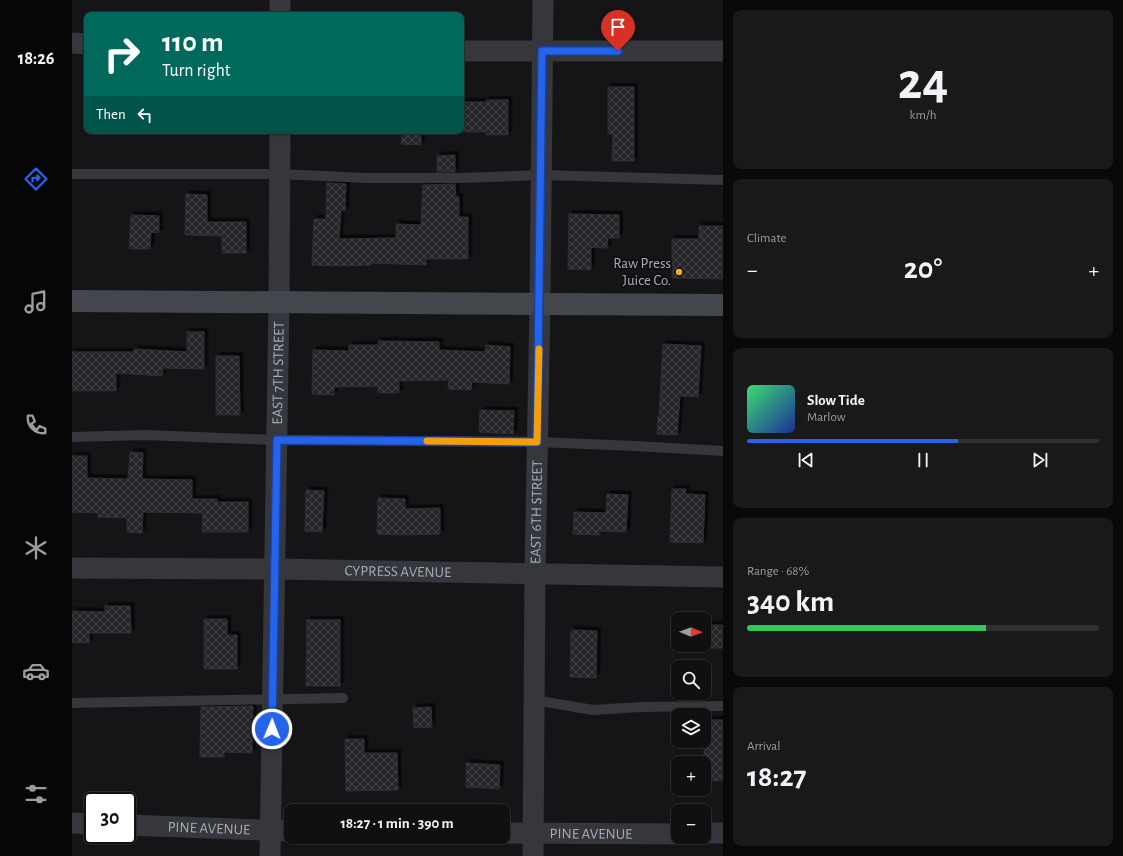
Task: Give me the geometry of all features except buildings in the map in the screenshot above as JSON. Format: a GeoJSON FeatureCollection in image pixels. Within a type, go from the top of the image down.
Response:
{"type":"FeatureCollection","features":[{"type":"Feature","properties":{"kind":"main road"},"geometry":{"type":"LineString","coordinates":[[72,301],[723,305]]}},
{"type":"Feature","properties":{"kind":"street"},"geometry":{"type":"LineString","coordinates":[[280,0],[280,12]]}},
{"type":"Feature","properties":{"kind":"street","name":"EAST 6TH STREET"},"geometry":{"type":"LineString","coordinates":[[533,856],[535,573],[540,303],[543,0]]}},
{"type":"Feature","properties":{"kind":"street"},"geometry":{"type":"LineString","coordinates":[[72,44],[84,44]]}},
{"type":"Feature","properties":{"kind":"street"},"geometry":{"type":"LineString","coordinates":[[464,51],[723,51]]}},
{"type":"Feature","properties":{"kind":"street","name":"EAST 7TH STREET"},"geometry":{"type":"LineString","coordinates":[[270,856],[279,302],[280,134]]}},
{"type":"Feature","properties":{"kind":"street","name":"CYPRESS AVENUE"},"geometry":{"type":"LineString","coordinates":[[72,568],[275,569],[723,577]]}},
{"type":"Feature","properties":{"kind":"street"},"geometry":{"type":"LineString","coordinates":[[72,823],[84,824]]}},
{"type":"Feature","properties":{"kind":"street","name":"PINE AVENUE"},"geometry":{"type":"LineString","coordinates":[[136,825],[284,831]]}},
{"type":"Feature","properties":{"kind":"street","name":"PINE AVENUE"},"geometry":{"type":"LineString","coordinates":[[510,833],[671,834]]}},
{"type":"Feature","properties":{"kind":"street"},"geometry":{"type":"LineString","coordinates":[[711,833],[723,833]]}},
{"type":"Feature","properties":{"kind":"lane"},"geometry":{"type":"LineString","coordinates":[[72,174],[280,174],[366,178],[461,178],[541,175],[723,180]]}},
{"type":"Feature","properties":{"kind":"lane"},"geometry":{"type":"LineString","coordinates":[[72,436],[152,436],[277,440],[537,442],[723,451]]}},
{"type":"Feature","properties":{"kind":"lane"},"geometry":{"type":"LineString","coordinates":[[72,703],[343,698]]}},
{"type":"Feature","properties":{"kind":"lane"},"geometry":{"type":"LineString","coordinates":[[534,700],[594,710],[641,707],[723,706]]}},
{"type":"Feature","properties":{"kind":"slow traffic"},"geometry":{"type":"LineString","coordinates":[[427,441],[537,442],[539,349]]}},
{"type":"Feature","properties":{"kind":"place","name":"Raw Press Juice Co."},"geometry":{"type":"Point","coordinates":[679,272]}},
{"type":"Feature","properties":{"kind":"route"},"geometry":{"type":"LineString","coordinates":[[272,729],[277,440],[537,442],[540,303],[542,51],[618,51]]}}]}
